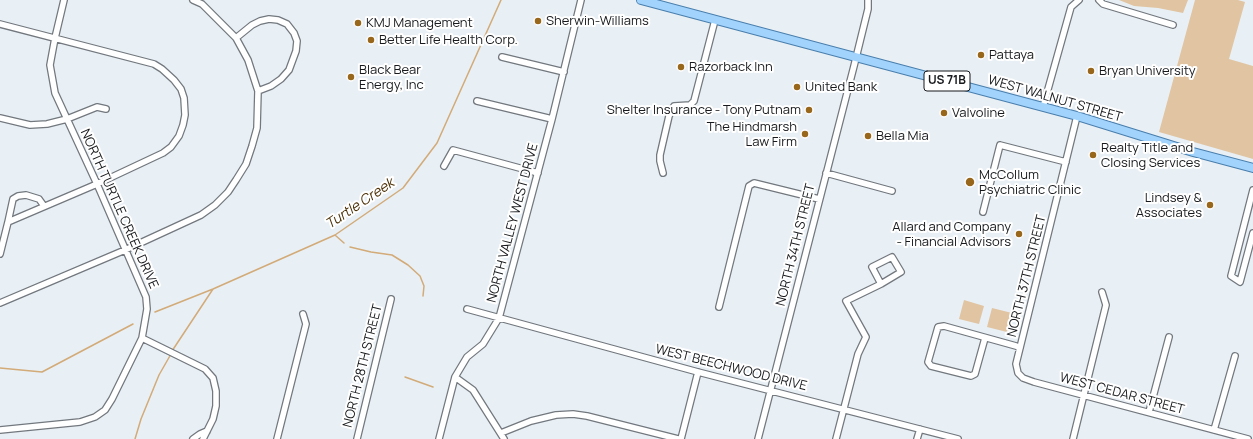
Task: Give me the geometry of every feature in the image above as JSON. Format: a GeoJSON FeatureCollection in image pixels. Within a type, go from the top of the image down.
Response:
{"type":"FeatureCollection","features":[{"type":"Feature","properties":{"kind":"main road","name":"WEST WALNUT STREET"},"geometry":{"type":"LineString","coordinates":[[641,0],[1077,116],[1193,152],[1253,168]]}},
{"type":"Feature","properties":{"kind":"street","name":"NORTH TURTLE CREEK DRIVE"},"geometry":{"type":"LineString","coordinates":[[0,430],[80,422],[95,417],[105,410],[142,338],[147,309],[146,297],[97,184],[55,93],[50,65],[64,0]]}},
{"type":"Feature","properties":{"kind":"street"},"geometry":{"type":"LineString","coordinates":[[0,303],[125,250],[201,215],[215,205],[228,192],[246,164],[257,128],[258,91],[248,60],[236,38],[202,4],[193,0]]}},
{"type":"Feature","properties":{"kind":"street","name":"NORTH VALLEY WEST DRIVE"},"geometry":{"type":"LineString","coordinates":[[439,439],[455,377],[467,357],[483,344],[500,318],[582,0]]}},
{"type":"Feature","properties":{"kind":"street","name":"NORTH 34TH STREET"},"geometry":{"type":"LineString","coordinates":[[758,439],[856,57],[868,9],[868,0]]}},
{"type":"Feature","properties":{"kind":"street"},"geometry":{"type":"LineString","coordinates":[[1043,107],[1071,7],[1079,0]]}},
{"type":"Feature","properties":{"kind":"street"},"geometry":{"type":"LineString","coordinates":[[1099,0],[1103,4],[1173,25]]}},
{"type":"Feature","properties":{"kind":"street"},"geometry":{"type":"LineString","coordinates":[[236,38],[252,25],[268,19],[278,20],[287,24],[294,33],[297,41],[296,51],[289,70],[281,79],[271,86],[258,91]]}},
{"type":"Feature","properties":{"kind":"street"},"geometry":{"type":"LineString","coordinates":[[663,173],[660,155],[669,116],[674,106],[680,104],[690,104],[694,101],[715,20]]}},
{"type":"Feature","properties":{"kind":"street"},"geometry":{"type":"LineString","coordinates":[[0,24],[154,64],[174,80],[181,89],[184,98],[185,115],[179,136],[171,147],[163,153],[97,184],[8,222]]}},
{"type":"Feature","properties":{"kind":"street"},"geometry":{"type":"LineString","coordinates":[[502,57],[564,72]]}},
{"type":"Feature","properties":{"kind":"street"},"geometry":{"type":"LineString","coordinates":[[477,101],[552,119]]}},
{"type":"Feature","properties":{"kind":"street"},"geometry":{"type":"LineString","coordinates":[[0,118],[30,126],[67,119],[97,107],[106,109]]}},
{"type":"Feature","properties":{"kind":"street","name":"NORTH 37TH STREET"},"geometry":{"type":"LineString","coordinates":[[1020,348],[1077,116]]}},
{"type":"Feature","properties":{"kind":"street"},"geometry":{"type":"LineString","coordinates":[[983,212],[1000,145],[1066,162]]}},
{"type":"Feature","properties":{"kind":"street"},"geometry":{"type":"LineString","coordinates":[[444,166],[453,150],[538,173]]}},
{"type":"Feature","properties":{"kind":"street"},"geometry":{"type":"LineString","coordinates":[[826,173],[892,191]]}},
{"type":"Feature","properties":{"kind":"street"},"geometry":{"type":"LineString","coordinates":[[719,307],[746,193],[749,186],[754,183],[819,199]]}},
{"type":"Feature","properties":{"kind":"street"},"geometry":{"type":"LineString","coordinates":[[1253,190],[1231,276],[1240,282],[1253,233]]}},
{"type":"Feature","properties":{"kind":"street"},"geometry":{"type":"LineString","coordinates":[[0,254],[13,199],[18,196],[26,195],[39,199],[44,206]]}},
{"type":"Feature","properties":{"kind":"street"},"geometry":{"type":"LineString","coordinates":[[836,439],[858,354],[866,336],[846,301],[881,284],[901,272],[892,257],[872,267],[881,284]]}},
{"type":"Feature","properties":{"kind":"street"},"geometry":{"type":"LineString","coordinates":[[1073,439],[1106,305],[1102,292]]}},
{"type":"Feature","properties":{"kind":"street","name":"NORTH 28TH STREET"},"geometry":{"type":"LineString","coordinates":[[357,439],[391,299]]}},
{"type":"Feature","properties":{"kind":"street","name":"WEST BEECHWOOD DRIVE"},"geometry":{"type":"LineString","coordinates":[[467,309],[698,372],[958,439]]}},
{"type":"Feature","properties":{"kind":"street"},"geometry":{"type":"LineString","coordinates":[[277,439],[306,324],[303,314]]}},
{"type":"Feature","properties":{"kind":"street"},"geometry":{"type":"LineString","coordinates":[[985,338],[975,374],[971,376],[931,366],[928,362],[938,327],[944,326],[1020,348]]}},
{"type":"Feature","properties":{"kind":"street"},"geometry":{"type":"LineString","coordinates":[[142,338],[205,369],[213,378],[216,392],[216,406],[213,419],[203,439]]}},
{"type":"Feature","properties":{"kind":"street"},"geometry":{"type":"LineString","coordinates":[[1149,412],[1169,338]]}},
{"type":"Feature","properties":{"kind":"street","name":"WEST CEDAR STREET"},"geometry":{"type":"LineString","coordinates":[[1020,348],[1016,364],[1018,373],[1023,378],[1248,439]]}},
{"type":"Feature","properties":{"kind":"street"},"geometry":{"type":"LineString","coordinates":[[1214,430],[1235,356]]}},
{"type":"Feature","properties":{"kind":"street"},"geometry":{"type":"LineString","coordinates":[[455,377],[473,390],[502,436],[531,421],[556,415],[573,414],[588,416],[679,439],[698,372]]}},
{"type":"Feature","properties":{"kind":"street"},"geometry":{"type":"LineString","coordinates":[[917,439],[920,429]]}},
{"type":"Feature","properties":{"kind":"street"},"geometry":{"type":"LineString","coordinates":[[193,439],[207,431]]}},
{"type":"Feature","properties":{"kind":"shaded area"},"geometry":{"type":"Polygon","coordinates":[[[1119,0],[1188,0],[1183,13],[1158,8],[1134,6],[1119,0]]]}},
{"type":"Feature","properties":{"kind":"shaded area"},"geometry":{"type":"Polygon","coordinates":[[[1195,0],[1238,0],[1245,2],[1229,59],[1253,66],[1253,159],[1159,132],[1195,0]]]}},
{"type":"Feature","properties":{"kind":"shaded area"},"geometry":{"type":"Polygon","coordinates":[[[964,300],[984,306],[979,324],[959,319],[964,300]]]}},
{"type":"Feature","properties":{"kind":"shaded area"},"geometry":{"type":"Polygon","coordinates":[[[992,308],[1012,313],[1007,332],[987,327],[992,308]]]}},
{"type":"Feature","properties":{"kind":"waterway","name":"Turtle Creek"},"geometry":{"type":"LineString","coordinates":[[155,312],[213,289],[335,235],[403,188],[437,143],[501,0]]}},
{"type":"Feature","properties":{"kind":"waterway"},"geometry":{"type":"LineString","coordinates":[[335,235],[344,243]]}},
{"type":"Feature","properties":{"kind":"waterway"},"geometry":{"type":"LineString","coordinates":[[350,247],[392,255],[408,265],[420,276],[424,286],[423,296]]}},
{"type":"Feature","properties":{"kind":"waterway"},"geometry":{"type":"LineString","coordinates":[[172,351],[213,289]]}},
{"type":"Feature","properties":{"kind":"waterway","name":"Turtle Creek"},"geometry":{"type":"LineString","coordinates":[[0,368],[42,372],[133,324]]}},
{"type":"Feature","properties":{"kind":"waterway"},"geometry":{"type":"LineString","coordinates":[[135,439],[141,419],[159,375],[171,354]]}},
{"type":"Feature","properties":{"kind":"waterway"},"geometry":{"type":"LineString","coordinates":[[405,377],[433,387]]}},
{"type":"Feature","properties":{"kind":"place","name":"Sherwin-Williams"},"geometry":{"type":"Point","coordinates":[538,21]}},
{"type":"Feature","properties":{"kind":"place","name":"KMJ Management"},"geometry":{"type":"Point","coordinates":[358,23]}},
{"type":"Feature","properties":{"kind":"place","name":"Better Life Health Corp."},"geometry":{"type":"Point","coordinates":[371,40]}},
{"type":"Feature","properties":{"kind":"place","name":"Pattaya"},"geometry":{"type":"Point","coordinates":[981,55]}},
{"type":"Feature","properties":{"kind":"place","name":"Razorback Inn"},"geometry":{"type":"Point","coordinates":[681,67]}},
{"type":"Feature","properties":{"kind":"place","name":"Bryan University"},"geometry":{"type":"Point","coordinates":[1091,71]}},
{"type":"Feature","properties":{"kind":"place","name":"Black Bear Energy, Inc"},"geometry":{"type":"Point","coordinates":[351,77]}},
{"type":"Feature","properties":{"kind":"place","name":"United Bank"},"geometry":{"type":"Point","coordinates":[797,87]}},
{"type":"Feature","properties":{"kind":"place","name":"Shelter Insurance - Tony Putnam"},"geometry":{"type":"Point","coordinates":[809,110]}},
{"type":"Feature","properties":{"kind":"place","name":"Valvoline"},"geometry":{"type":"Point","coordinates":[944,113]}},
{"type":"Feature","properties":{"kind":"place","name":"The Hindmarsh Law Firm"},"geometry":{"type":"Point","coordinates":[805,134]}},
{"type":"Feature","properties":{"kind":"place","name":"Bella Mia"},"geometry":{"type":"Point","coordinates":[868,136]}},
{"type":"Feature","properties":{"kind":"place","name":"Realty Title and Closing Services"},"geometry":{"type":"Point","coordinates":[1093,155]}},
{"type":"Feature","properties":{"kind":"place","name":"McCollum Psychiatric Clinic"},"geometry":{"type":"Point","coordinates":[970,182]}},
{"type":"Feature","properties":{"kind":"place","name":"Lindsey & Associates"},"geometry":{"type":"Point","coordinates":[1210,205]}},
{"type":"Feature","properties":{"kind":"place","name":"Allard and Company - Financial Advisors"},"geometry":{"type":"Point","coordinates":[1019,234]}}]}
